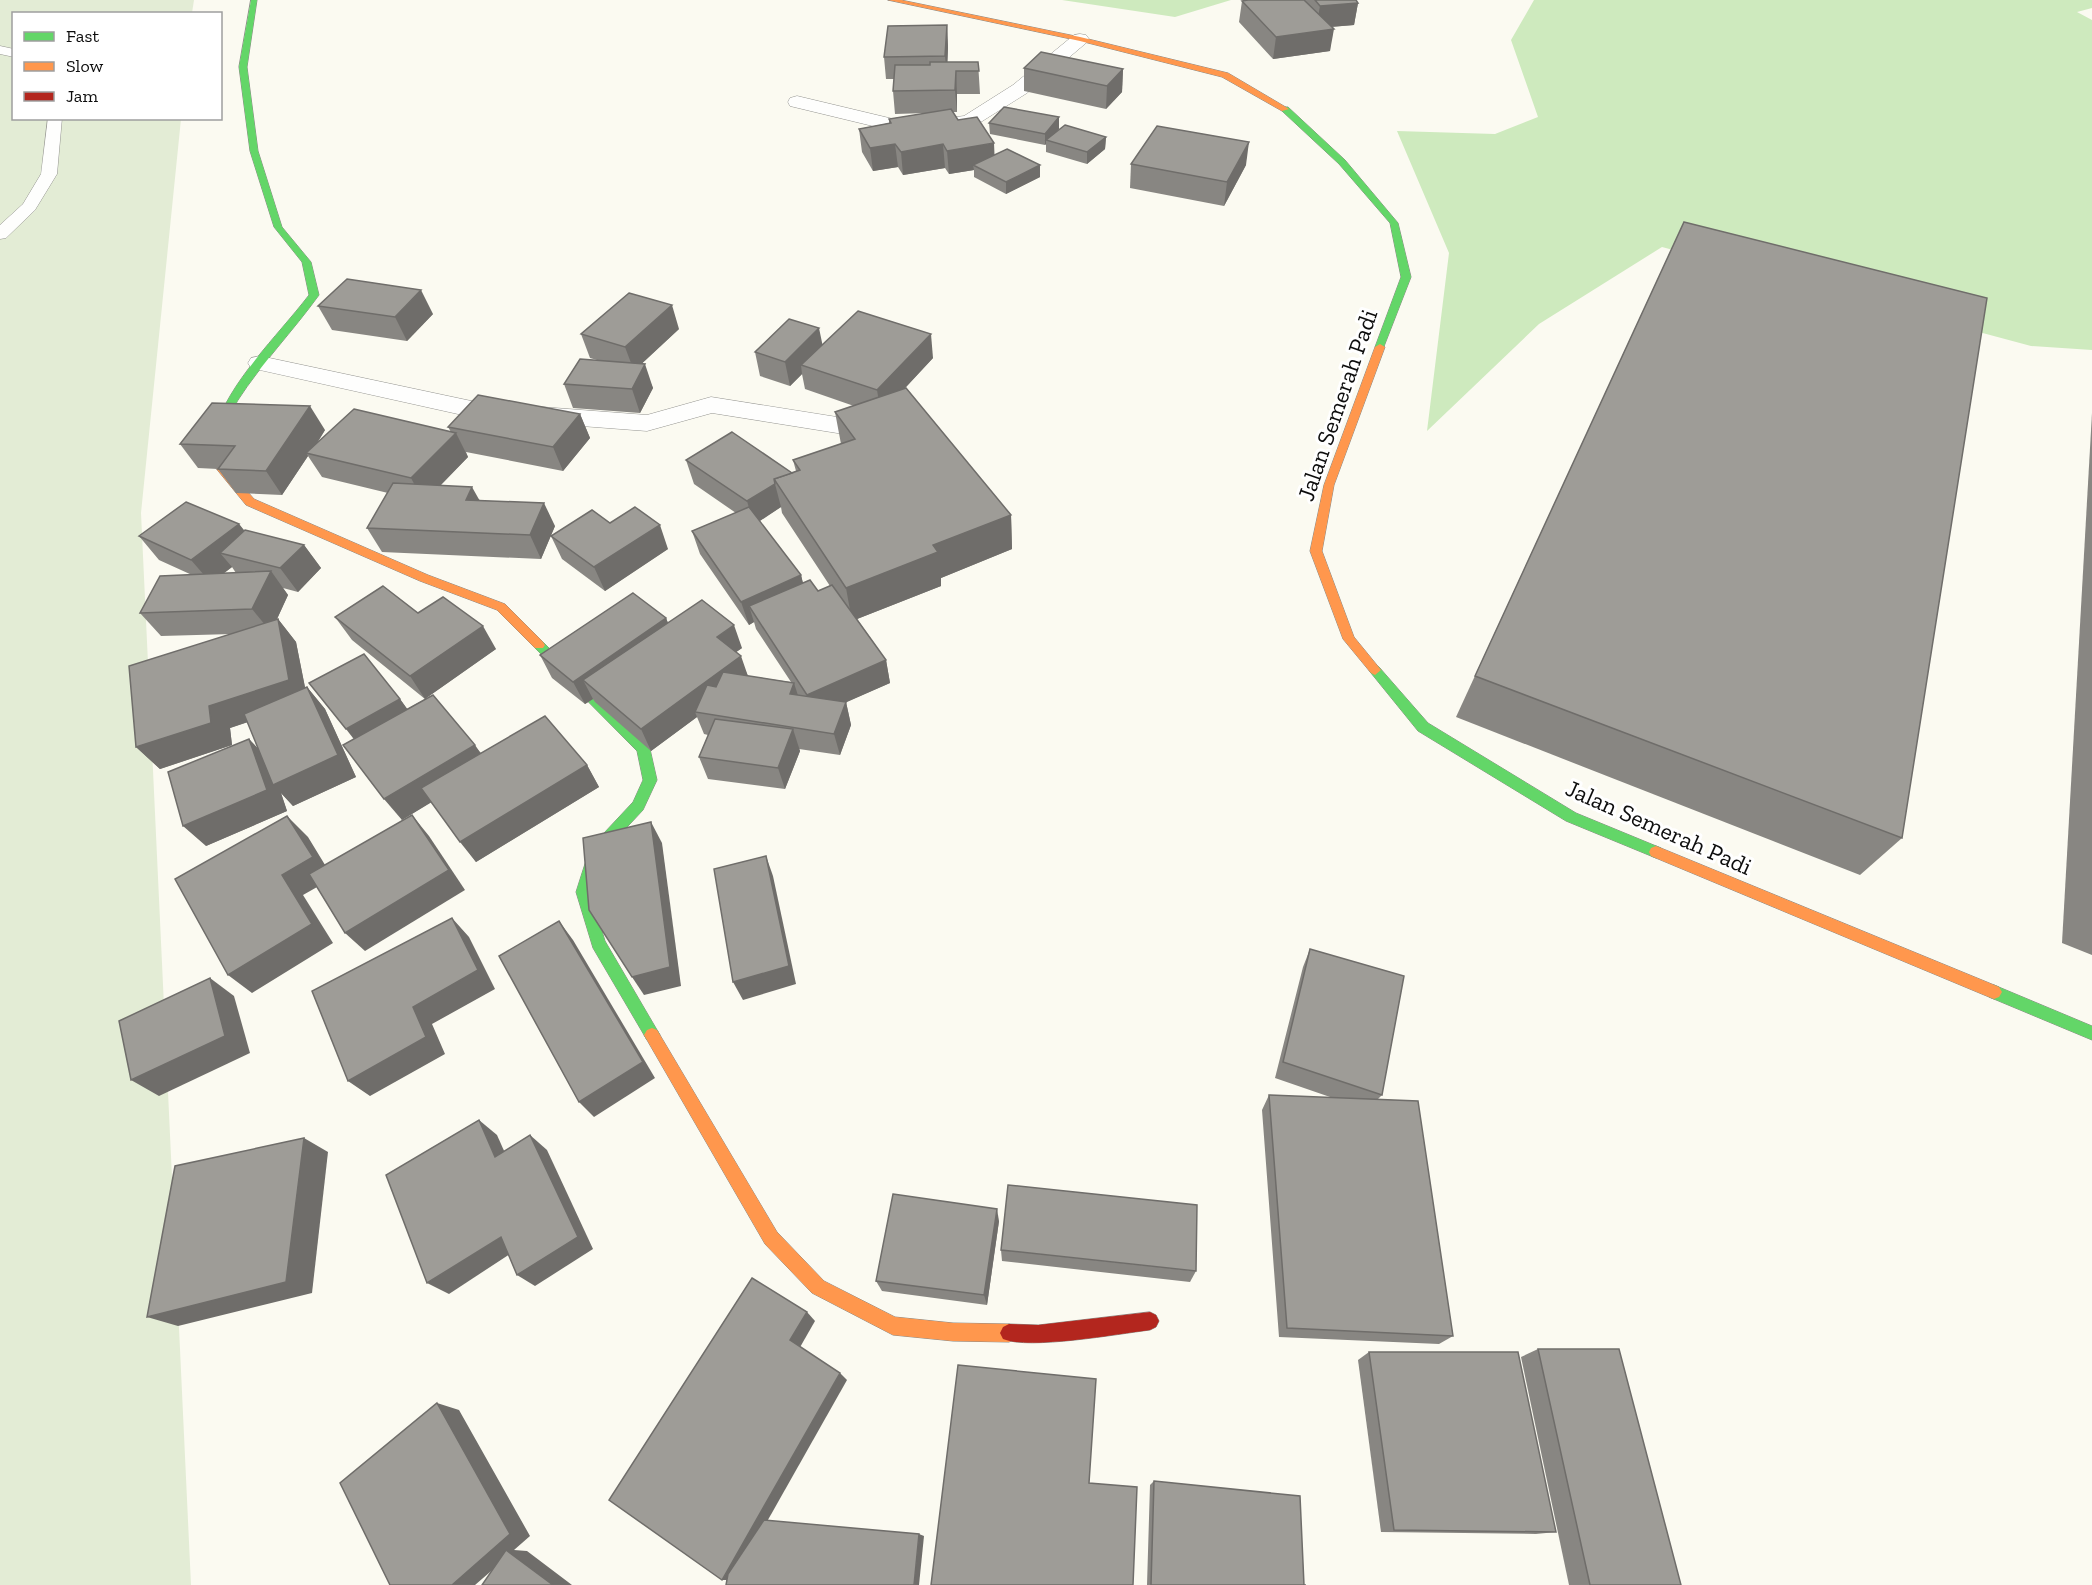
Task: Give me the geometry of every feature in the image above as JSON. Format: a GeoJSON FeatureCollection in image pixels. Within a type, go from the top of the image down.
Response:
{"type":"FeatureCollection","features":[{"type":"Feature","properties":{"kind":"street"},"geometry":{"type":"LineString","coordinates":[[254,0],[243,67],[254,151],[278,227],[306,262],[314,295],[260,363],[220,421],[215,461],[250,502],[424,578],[501,607],[643,749],[650,780],[638,806],[595,852],[583,892],[598,943],[771,1238],[818,1287],[893,1326],[953,1332],[1038,1334],[1150,1321]]}},
{"type":"Feature","properties":{"kind":"street","name":"Jalan Semerah Padi"},"geometry":{"type":"LineString","coordinates":[[891,0],[1080,39],[1225,75],[1289,111],[1342,162],[1394,223],[1406,277],[1329,485],[1316,551],[1349,639],[1423,727],[1571,817],[2092,1033]]}},
{"type":"Feature","properties":{"kind":"street"},"geometry":{"type":"LineString","coordinates":[[797,102],[910,129],[969,121],[1020,89],[1080,39]]}},
{"type":"Feature","properties":{"kind":"street"},"geometry":{"type":"LineString","coordinates":[[260,363],[476,410],[647,423],[711,405],[886,433]]}},
{"type":"Feature","properties":{"kind":"lane"},"geometry":{"type":"LineString","coordinates":[[0,234],[29,207],[49,174],[55,120]]}},
{"type":"Feature","properties":{"kind":"green space"},"geometry":{"type":"Polygon","coordinates":[[[0,0],[194,0],[192,12],[12,12],[12,120],[181,120],[141,513],[191,1585],[0,1585],[0,0]]]}},
{"type":"Feature","properties":{"kind":"green space"},"geometry":{"type":"Polygon","coordinates":[[[1062,0],[1231,0],[1175,17],[1062,0]]]}},
{"type":"Feature","properties":{"kind":"green space"},"geometry":{"type":"Polygon","coordinates":[[[1534,0],[2092,0],[2092,8],[2077,12],[2092,20],[2092,350],[2031,346],[1662,247],[1539,324],[1427,431],[1449,253],[1397,131],[1495,134],[1538,117],[1511,40],[1534,0]]]}},
{"type":"Feature","properties":{"kind":"building"},"geometry":{"type":"Polygon","coordinates":[[[1304,0],[1334,29],[1276,37],[1242,1],[1304,0]]]}},
{"type":"Feature","properties":{"kind":"building"},"geometry":{"type":"Polygon","coordinates":[[[1315,0],[1356,0],[1358,3],[1320,6],[1315,0]]]}},
{"type":"Feature","properties":{"kind":"building"},"geometry":{"type":"Polygon","coordinates":[[[947,25],[945,56],[884,57],[888,26],[947,25]]]}},
{"type":"Feature","properties":{"kind":"building"},"geometry":{"type":"Polygon","coordinates":[[[1041,52],[1123,69],[1107,86],[1024,68],[1041,52]]]}},
{"type":"Feature","properties":{"kind":"building"},"geometry":{"type":"Polygon","coordinates":[[[930,62],[978,62],[979,71],[956,71],[955,90],[893,91],[895,65],[930,65],[930,62]]]}},
{"type":"Feature","properties":{"kind":"building"},"geometry":{"type":"Polygon","coordinates":[[[1004,107],[1059,117],[1045,134],[989,123],[1004,107]]]}},
{"type":"Feature","properties":{"kind":"building"},"geometry":{"type":"Polygon","coordinates":[[[951,109],[958,120],[977,117],[994,143],[947,151],[943,144],[901,152],[895,144],[870,148],[859,129],[891,123],[889,119],[951,109]]]}},
{"type":"Feature","properties":{"kind":"building"},"geometry":{"type":"Polygon","coordinates":[[[1065,125],[1106,137],[1087,152],[1046,140],[1065,125]]]}},
{"type":"Feature","properties":{"kind":"building"},"geometry":{"type":"Polygon","coordinates":[[[1157,126],[1249,142],[1227,182],[1131,164],[1157,126]]]}},
{"type":"Feature","properties":{"kind":"building"},"geometry":{"type":"Polygon","coordinates":[[[1007,149],[1040,165],[1006,182],[973,165],[1007,149]]]}},
{"type":"Feature","properties":{"kind":"building"},"geometry":{"type":"Polygon","coordinates":[[[1684,222],[1987,298],[1902,838],[1475,676],[1684,222]]]}},
{"type":"Feature","properties":{"kind":"building"},"geometry":{"type":"Polygon","coordinates":[[[347,279],[421,290],[395,317],[318,306],[347,279]]]}},
{"type":"Feature","properties":{"kind":"building"},"geometry":{"type":"Polygon","coordinates":[[[629,293],[672,305],[625,347],[581,334],[629,293]]]}},
{"type":"Feature","properties":{"kind":"building"},"geometry":{"type":"Polygon","coordinates":[[[858,311],[931,334],[877,390],[801,365],[858,311]]]}},
{"type":"Feature","properties":{"kind":"building"},"geometry":{"type":"Polygon","coordinates":[[[789,319],[819,328],[785,362],[755,352],[789,319]]]}},
{"type":"Feature","properties":{"kind":"building"},"geometry":{"type":"Polygon","coordinates":[[[580,359],[645,364],[632,389],[564,384],[580,359]]]}},
{"type":"Feature","properties":{"kind":"building"},"geometry":{"type":"Polygon","coordinates":[[[906,388],[1011,515],[933,545],[938,552],[846,588],[774,479],[800,470],[793,460],[855,439],[835,412],[906,388]]]}},
{"type":"Feature","properties":{"kind":"building"},"geometry":{"type":"Polygon","coordinates":[[[478,395],[580,414],[553,447],[448,427],[478,395]]]}},
{"type":"Feature","properties":{"kind":"building"},"geometry":{"type":"Polygon","coordinates":[[[212,403],[310,406],[266,471],[218,469],[235,446],[180,444],[212,403]]]}},
{"type":"Feature","properties":{"kind":"building"},"geometry":{"type":"Polygon","coordinates":[[[354,409],[456,433],[411,478],[306,453],[354,409]]]}},
{"type":"Feature","properties":{"kind":"building"},"geometry":{"type":"Polygon","coordinates":[[[732,432],[792,473],[774,479],[775,484],[747,501],[686,460],[732,432]]]}},
{"type":"Feature","properties":{"kind":"building"},"geometry":{"type":"Polygon","coordinates":[[[393,483],[472,487],[466,500],[544,503],[530,535],[367,528],[393,483]]]}},
{"type":"Feature","properties":{"kind":"building"},"geometry":{"type":"Polygon","coordinates":[[[186,502],[239,524],[191,560],[139,536],[186,502]]]}},
{"type":"Feature","properties":{"kind":"building"},"geometry":{"type":"Polygon","coordinates":[[[635,507],[660,525],[594,567],[551,536],[592,510],[610,523],[635,507]]]}},
{"type":"Feature","properties":{"kind":"building"},"geometry":{"type":"Polygon","coordinates":[[[749,507],[801,575],[741,602],[692,531],[749,507]]]}},
{"type":"Feature","properties":{"kind":"building"},"geometry":{"type":"Polygon","coordinates":[[[245,530],[304,545],[280,568],[220,553],[245,530]]]}},
{"type":"Feature","properties":{"kind":"building"},"geometry":{"type":"Polygon","coordinates":[[[271,571],[252,609],[140,613],[160,576],[271,571]]]}},
{"type":"Feature","properties":{"kind":"building"},"geometry":{"type":"Polygon","coordinates":[[[810,580],[818,591],[832,585],[886,660],[807,695],[749,606],[810,580]]]}},
{"type":"Feature","properties":{"kind":"building"},"geometry":{"type":"Polygon","coordinates":[[[383,586],[418,613],[443,597],[483,626],[410,676],[335,617],[383,586]]]}},
{"type":"Feature","properties":{"kind":"building"},"geometry":{"type":"Polygon","coordinates":[[[633,593],[666,618],[573,682],[540,655],[633,593]]]}},
{"type":"Feature","properties":{"kind":"building"},"geometry":{"type":"Polygon","coordinates":[[[702,600],[734,625],[717,637],[741,656],[641,729],[583,680],[702,600]]]}},
{"type":"Feature","properties":{"kind":"building"},"geometry":{"type":"Polygon","coordinates":[[[278,619],[289,680],[209,706],[211,723],[136,747],[129,666],[278,619]]]}},
{"type":"Feature","properties":{"kind":"building"},"geometry":{"type":"Polygon","coordinates":[[[364,654],[400,699],[346,729],[309,683],[364,654]]]}},
{"type":"Feature","properties":{"kind":"building"},"geometry":{"type":"Polygon","coordinates":[[[723,672],[794,683],[790,694],[846,702],[834,734],[695,712],[707,685],[716,687],[723,672]]]}},
{"type":"Feature","properties":{"kind":"building"},"geometry":{"type":"Polygon","coordinates":[[[307,687],[338,755],[273,785],[244,714],[307,687]]]}},
{"type":"Feature","properties":{"kind":"building"},"geometry":{"type":"Polygon","coordinates":[[[433,695],[475,745],[384,799],[343,745],[433,695]]]}},
{"type":"Feature","properties":{"kind":"building"},"geometry":{"type":"Polygon","coordinates":[[[545,716],[587,765],[460,842],[421,788],[545,716]]]}},
{"type":"Feature","properties":{"kind":"building"},"geometry":{"type":"Polygon","coordinates":[[[715,719],[793,729],[778,768],[699,757],[715,719]]]}},
{"type":"Feature","properties":{"kind":"building"},"geometry":{"type":"Polygon","coordinates":[[[249,739],[267,790],[183,826],[168,772],[249,739]]]}},
{"type":"Feature","properties":{"kind":"building"},"geometry":{"type":"Polygon","coordinates":[[[412,815],[449,870],[345,933],[309,874],[412,815]]]}},
{"type":"Feature","properties":{"kind":"building"},"geometry":{"type":"Polygon","coordinates":[[[287,816],[313,857],[282,875],[312,924],[228,975],[175,879],[287,816]]]}},
{"type":"Feature","properties":{"kind":"building"},"geometry":{"type":"Polygon","coordinates":[[[651,822],[670,967],[632,977],[589,910],[583,838],[651,822]]]}},
{"type":"Feature","properties":{"kind":"building"},"geometry":{"type":"Polygon","coordinates":[[[766,856],[789,966],[733,982],[714,869],[766,856]]]}},
{"type":"Feature","properties":{"kind":"building"},"geometry":{"type":"Polygon","coordinates":[[[452,918],[478,970],[413,1007],[426,1037],[348,1081],[312,991],[452,918]]]}},
{"type":"Feature","properties":{"kind":"building"},"geometry":{"type":"Polygon","coordinates":[[[559,921],[643,1062],[579,1102],[499,956],[559,921]]]}},
{"type":"Feature","properties":{"kind":"building"},"geometry":{"type":"Polygon","coordinates":[[[1310,949],[1404,976],[1382,1095],[1283,1062],[1310,949]]]}},
{"type":"Feature","properties":{"kind":"building"},"geometry":{"type":"Polygon","coordinates":[[[210,978],[225,1036],[131,1080],[119,1021],[210,978]]]}},
{"type":"Feature","properties":{"kind":"building"},"geometry":{"type":"Polygon","coordinates":[[[1269,1095],[1418,1101],[1453,1336],[1287,1328],[1269,1095]]]}},
{"type":"Feature","properties":{"kind":"building"},"geometry":{"type":"Polygon","coordinates":[[[479,1120],[495,1157],[530,1135],[578,1237],[517,1275],[501,1237],[427,1283],[386,1175],[479,1120]]]}},
{"type":"Feature","properties":{"kind":"building"},"geometry":{"type":"Polygon","coordinates":[[[304,1138],[286,1282],[147,1317],[175,1166],[304,1138]]]}},
{"type":"Feature","properties":{"kind":"building"},"geometry":{"type":"Polygon","coordinates":[[[1008,1185],[1197,1205],[1196,1271],[1001,1250],[1008,1185]]]}},
{"type":"Feature","properties":{"kind":"building"},"geometry":{"type":"Polygon","coordinates":[[[893,1194],[997,1209],[984,1295],[876,1281],[893,1194]]]}},
{"type":"Feature","properties":{"kind":"building"},"geometry":{"type":"Polygon","coordinates":[[[752,1278],[807,1312],[790,1340],[840,1373],[722,1580],[609,1500],[752,1278]]]}},
{"type":"Feature","properties":{"kind":"building"},"geometry":{"type":"Polygon","coordinates":[[[1538,1349],[1619,1349],[1681,1585],[1590,1585],[1538,1349]]]}},
{"type":"Feature","properties":{"kind":"building"},"geometry":{"type":"Polygon","coordinates":[[[1369,1352],[1518,1352],[1556,1532],[1394,1530],[1369,1352]]]}},
{"type":"Feature","properties":{"kind":"building"},"geometry":{"type":"Polygon","coordinates":[[[958,1365],[1096,1379],[1089,1483],[1137,1487],[1133,1585],[931,1585],[958,1365]]]}},
{"type":"Feature","properties":{"kind":"building"},"geometry":{"type":"Polygon","coordinates":[[[437,1403],[510,1534],[452,1585],[390,1585],[340,1483],[437,1403]]]}},
{"type":"Feature","properties":{"kind":"building"},"geometry":{"type":"Polygon","coordinates":[[[1154,1481],[1300,1496],[1304,1585],[1151,1585],[1154,1481]]]}},
{"type":"Feature","properties":{"kind":"building"},"geometry":{"type":"Polygon","coordinates":[[[764,1520],[919,1534],[914,1585],[726,1585],[728,1574],[764,1520]]]}},
{"type":"Feature","properties":{"kind":"building"},"geometry":{"type":"Polygon","coordinates":[[[506,1550],[553,1585],[482,1585],[506,1550]]]}},
{"type":"Feature","properties":{"kind":"traffic: fast"},"geometry":{"type":"LineString","coordinates":[[218,433],[232,402],[245,383],[314,295],[306,262],[278,227],[254,151],[243,67],[254,0]]}},
{"type":"Feature","properties":{"kind":"traffic: fast"},"geometry":{"type":"LineString","coordinates":[[1285,109],[1342,162],[1394,223],[1406,277],[1380,347]]}},
{"type":"Feature","properties":{"kind":"traffic: fast"},"geometry":{"type":"LineString","coordinates":[[539,645],[643,749],[650,780],[638,806],[595,852],[583,892],[598,943],[652,1035]]}},
{"type":"Feature","properties":{"kind":"traffic: fast"},"geometry":{"type":"LineString","coordinates":[[1375,670],[1423,727],[1571,817],[1656,852]]}},
{"type":"Feature","properties":{"kind":"traffic: fast"},"geometry":{"type":"LineString","coordinates":[[1994,992],[2092,1033]]}},
{"type":"Feature","properties":{"kind":"traffic: slow"},"geometry":{"type":"LineString","coordinates":[[891,0],[1080,39],[1225,75],[1285,109]]}},
{"type":"Feature","properties":{"kind":"traffic: slow"},"geometry":{"type":"LineString","coordinates":[[1375,670],[1349,639],[1316,551],[1329,485],[1380,347]]}},
{"type":"Feature","properties":{"kind":"traffic: slow"},"geometry":{"type":"LineString","coordinates":[[218,433],[215,461],[250,502],[424,578],[501,607],[539,645]]}},
{"type":"Feature","properties":{"kind":"traffic: slow"},"geometry":{"type":"LineString","coordinates":[[1656,852],[1994,992]]}},
{"type":"Feature","properties":{"kind":"traffic: slow"},"geometry":{"type":"LineString","coordinates":[[652,1035],[771,1238],[818,1287],[893,1326],[953,1332],[1009,1333]]}},
{"type":"Feature","properties":{"kind":"traffic: jam"},"geometry":{"type":"LineString","coordinates":[[1009,1333],[1038,1334],[1150,1321]]}}]}
